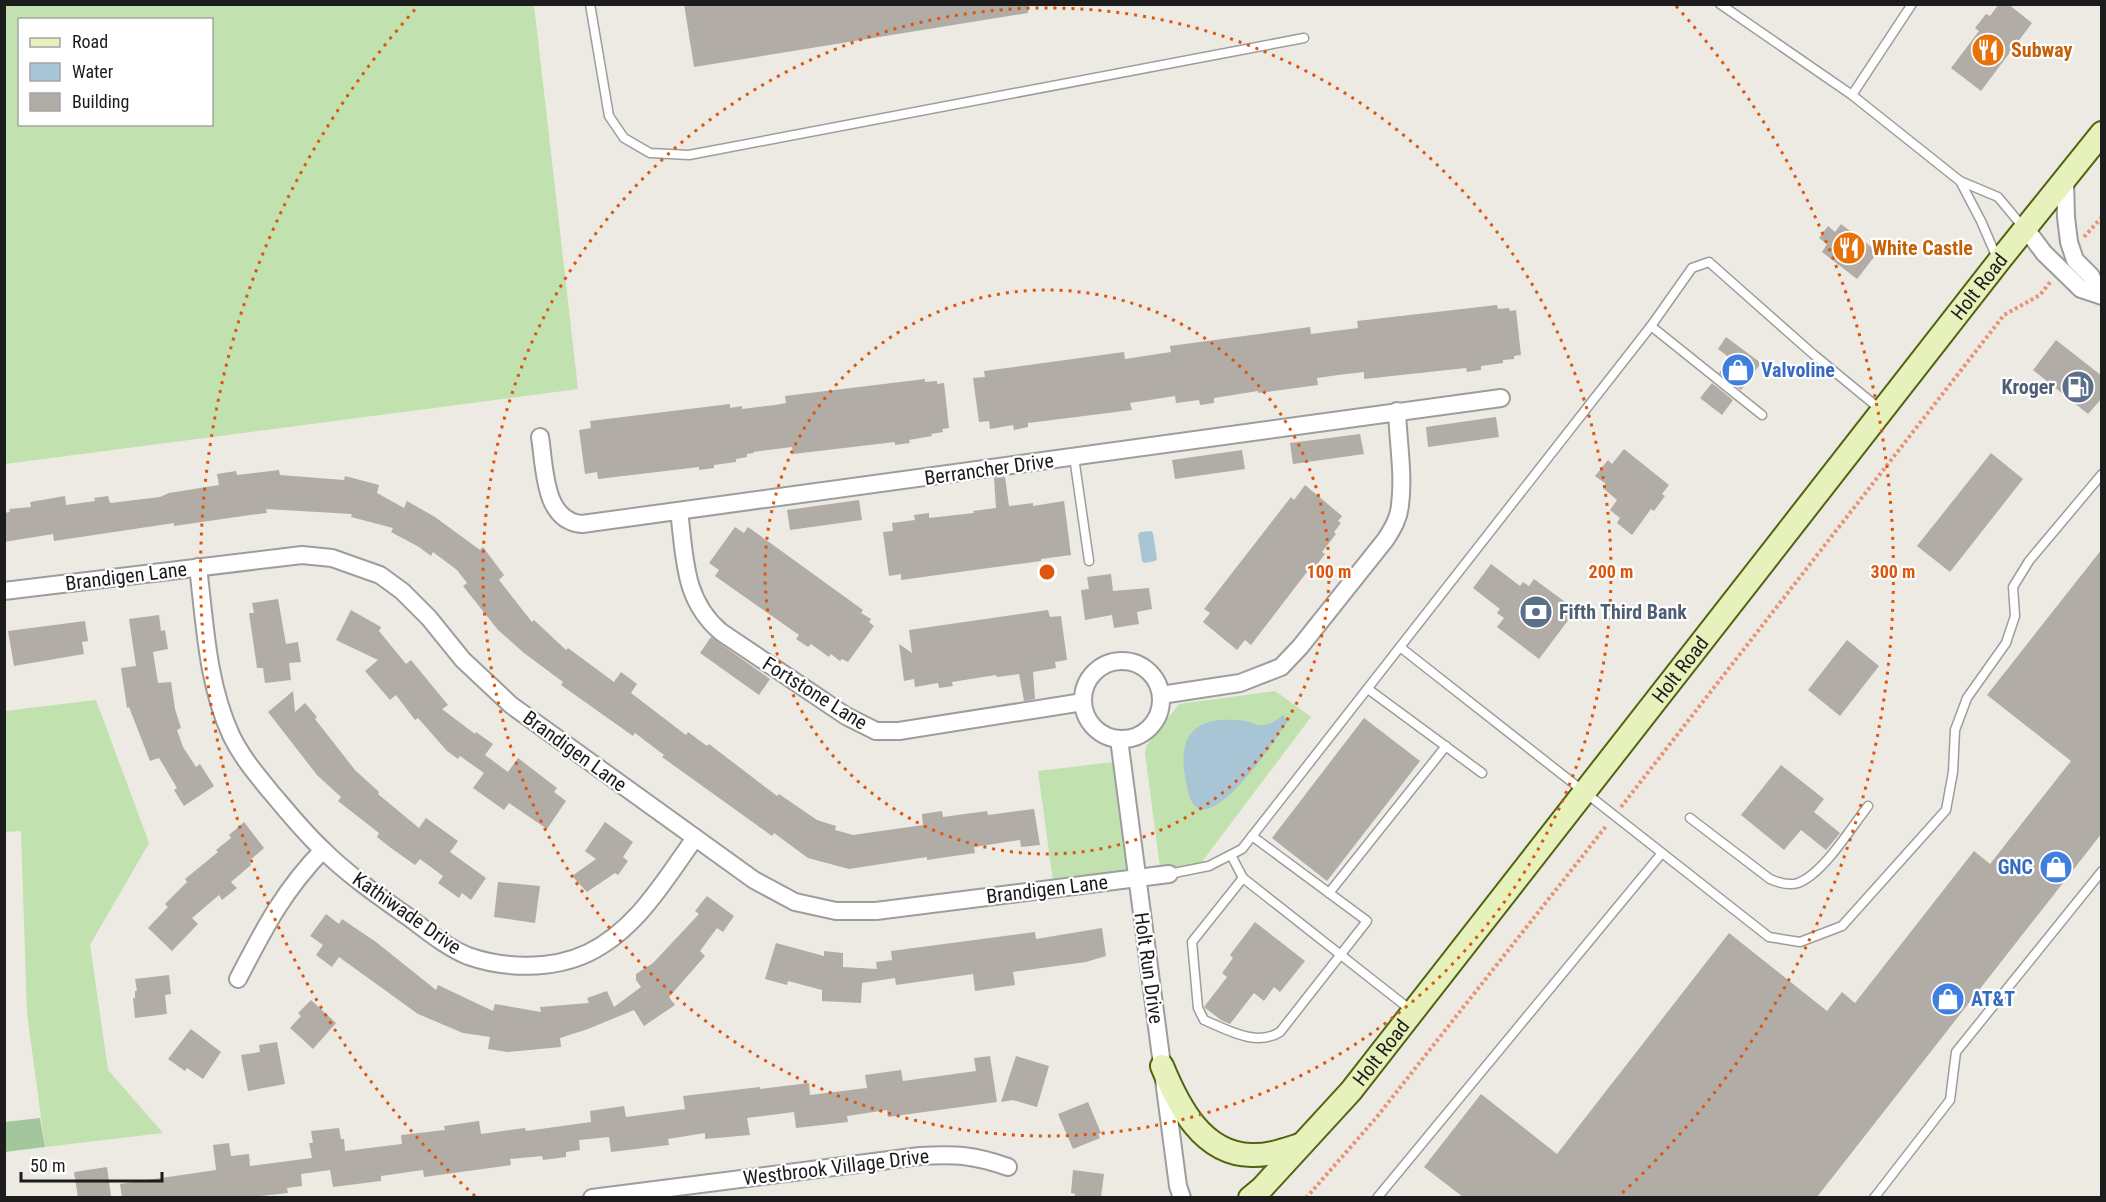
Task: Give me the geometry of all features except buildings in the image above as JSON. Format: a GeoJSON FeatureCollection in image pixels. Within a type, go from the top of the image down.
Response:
{"type":"FeatureCollection","features":[{"type":"Feature","properties":{"kind":"main road","name":"Holt Road"},"geometry":{"type":"LineString","coordinates":[[1250,1197],[1262,1188],[1351,1091],[1882,410],[2102,133]]}},
{"type":"Feature","properties":{"kind":"main road"},"geometry":{"type":"LineString","coordinates":[[1162,1066],[1173,1092],[1190,1119],[1203,1136],[1218,1147],[1237,1154],[1253,1156],[1273,1153],[1302,1144]]}},
{"type":"Feature","properties":{"kind":"street"},"geometry":{"type":"LineString","coordinates":[[2065,181],[2066,217],[2075,260],[2091,276],[2100,295]]}},
{"type":"Feature","properties":{"kind":"street"},"geometry":{"type":"LineString","coordinates":[[2025,229],[2081,289],[2100,295]]}},
{"type":"Feature","properties":{"kind":"street","name":"Berrancher Drive"},"geometry":{"type":"LineString","coordinates":[[540,437],[549,495],[557,513],[572,523],[582,524],[1501,398]]}},
{"type":"Feature","properties":{"kind":"street"},"geometry":{"type":"LineString","coordinates":[[1161,695],[1240,683],[1281,667],[1300,647],[1386,539],[1396,523],[1401,494],[1397,411]]}},
{"type":"Feature","properties":{"kind":"street","name":"Fortstone Lane"},"geometry":{"type":"LineString","coordinates":[[679,511],[692,593],[699,609],[709,622],[846,716],[876,731],[899,731],[1083,702]]}},
{"type":"Feature","properties":{"kind":"street","name":"Brandigen Lane"},"geometry":{"type":"LineString","coordinates":[[4,591],[302,555],[332,558],[380,575],[402,591],[429,618],[463,660],[511,705],[754,880],[795,902],[836,911],[876,911],[1168,874]]}},
{"type":"Feature","properties":{"kind":"street","name":"Kathiwade Drive"},"geometry":{"type":"LineString","coordinates":[[198,567],[212,679],[220,708],[232,737],[250,766],[323,850],[369,889],[438,938],[468,956],[510,966],[566,961],[587,953],[613,939],[633,921],[648,904],[695,838]]}},
{"type":"Feature","properties":{"kind":"street"},"geometry":{"type":"LineString","coordinates":[[1118,660],[1133,662],[1147,669],[1156,681],[1161,695],[1159,712],[1150,727],[1136,737],[1119,739],[1105,735],[1094,727],[1086,716],[1083,702],[1085,687],[1092,674],[1104,665],[1118,660]]}},
{"type":"Feature","properties":{"kind":"street","name":"Holt Run Drive"},"geometry":{"type":"LineString","coordinates":[[1119,739],[1178,1186],[1182,1197]]}},
{"type":"Feature","properties":{"kind":"street"},"geometry":{"type":"LineString","coordinates":[[238,979],[272,914],[301,873],[323,850]]}},
{"type":"Feature","properties":{"kind":"street","name":"Westbrook Village Drive"},"geometry":{"type":"LineString","coordinates":[[592,1197],[920,1156],[950,1154],[980,1157],[1008,1167]]}},
{"type":"Feature","properties":{"kind":"lane"},"geometry":{"type":"LineString","coordinates":[[590,4],[609,116],[624,138],[650,153],[701,153],[1304,38]]}},
{"type":"Feature","properties":{"kind":"lane"},"geometry":{"type":"LineString","coordinates":[[1720,4],[1852,95],[1960,181],[1998,197],[2025,229]]}},
{"type":"Feature","properties":{"kind":"lane"},"geometry":{"type":"LineString","coordinates":[[1852,95],[1912,4]]}},
{"type":"Feature","properties":{"kind":"lane"},"geometry":{"type":"LineString","coordinates":[[1960,181],[1999,261]]}},
{"type":"Feature","properties":{"kind":"lane"},"geometry":{"type":"LineString","coordinates":[[1168,874],[1209,866],[1242,849],[1651,326],[1692,268],[1709,262],[1813,354],[1882,410]]}},
{"type":"Feature","properties":{"kind":"lane"},"geometry":{"type":"LineString","coordinates":[[1651,326],[1762,415]]}},
{"type":"Feature","properties":{"kind":"lane"},"geometry":{"type":"LineString","coordinates":[[1074,457],[1089,561]]}},
{"type":"Feature","properties":{"kind":"lane"},"geometry":{"type":"LineString","coordinates":[[1400,647],[1768,937],[1800,942],[1842,926],[1946,810],[1953,772],[1955,730],[1966,698],[2006,643],[2014,616],[2013,587],[2029,561],[2102,474]]}},
{"type":"Feature","properties":{"kind":"lane"},"geometry":{"type":"LineString","coordinates":[[1368,689],[1482,772]]}},
{"type":"Feature","properties":{"kind":"lane"},"geometry":{"type":"LineString","coordinates":[[1329,893],[1446,746]]}},
{"type":"Feature","properties":{"kind":"lane"},"geometry":{"type":"LineString","coordinates":[[1690,818],[1770,879],[1782,884],[1797,883],[1816,873],[1868,806]]}},
{"type":"Feature","properties":{"kind":"lane"},"geometry":{"type":"LineString","coordinates":[[1243,878],[1192,942],[1198,1008],[1204,1020],[1245,1037],[1269,1038],[1280,1032],[1367,921],[1252,836]]}},
{"type":"Feature","properties":{"kind":"lane"},"geometry":{"type":"LineString","coordinates":[[1377,1197],[1662,853]]}},
{"type":"Feature","properties":{"kind":"lane"},"geometry":{"type":"LineString","coordinates":[[1231,855],[1243,878],[1413,1011]]}},
{"type":"Feature","properties":{"kind":"lane"},"geometry":{"type":"LineString","coordinates":[[1874,1197],[1950,1100],[1956,1052],[2102,871]]}},
{"type":"Feature","properties":{"kind":"path"},"geometry":{"type":"LineString","coordinates":[[2073,252],[2102,217]]}},
{"type":"Feature","properties":{"kind":"path"},"geometry":{"type":"LineString","coordinates":[[1306,1197],[1376,1118],[2004,315],[2040,295],[2060,269]]}},
{"type":"Feature","properties":{"kind":"green space"},"geometry":{"type":"Polygon","coordinates":[[[4,5],[534,5],[578,389],[5,464],[4,5]]]}},
{"type":"Feature","properties":{"kind":"green space"},"geometry":{"type":"Polygon","coordinates":[[[1275,691],[1311,717],[1201,863],[1161,875],[1145,753],[1147,745],[1179,704],[1275,691]]]}},
{"type":"Feature","properties":{"kind":"green space"},"geometry":{"type":"Polygon","coordinates":[[[96,700],[149,843],[90,945],[108,1070],[163,1133],[45,1147],[27,1013],[21,831],[5,832],[5,711],[96,700]]]}},
{"type":"Feature","properties":{"kind":"green space"},"geometry":{"type":"Polygon","coordinates":[[[1122,761],[1137,878],[1054,888],[1038,771],[1122,761]]]}},
{"type":"Feature","properties":{"kind":"green space"},"geometry":{"type":"Polygon","coordinates":[[[40,1118],[45,1147],[5,1152],[5,1122],[40,1118]]]}},
{"type":"Feature","properties":{"kind":"water"},"geometry":{"type":"Polygon","coordinates":[[[1151,531],[1157,559],[1144,563],[1138,535],[1140,532],[1151,531]]]}},
{"type":"Feature","properties":{"kind":"water"},"geometry":{"type":"Polygon","coordinates":[[[1283,715],[1288,721],[1236,789],[1211,808],[1200,809],[1194,805],[1188,790],[1184,751],[1194,730],[1203,724],[1215,721],[1269,724],[1283,715]]]}},
{"type":"Feature","properties":{"kind":"place","name":"Subway"},"geometry":{"type":"Point","coordinates":[1988,50]}},
{"type":"Feature","properties":{"kind":"place","name":"White Castle"},"geometry":{"type":"Point","coordinates":[1849,248]}},
{"type":"Feature","properties":{"kind":"place","name":"Valvoline"},"geometry":{"type":"Point","coordinates":[1738,370]}},
{"type":"Feature","properties":{"kind":"place","name":"Kroger"},"geometry":{"type":"Point","coordinates":[2078,387]}},
{"type":"Feature","properties":{"kind":"place","name":"Fifth Third Bank"},"geometry":{"type":"Point","coordinates":[1536,612]}},
{"type":"Feature","properties":{"kind":"place","name":"GNC"},"geometry":{"type":"Point","coordinates":[2056,867]}},
{"type":"Feature","properties":{"kind":"place","name":"AT&T"},"geometry":{"type":"Point","coordinates":[1948,999]}}]}
